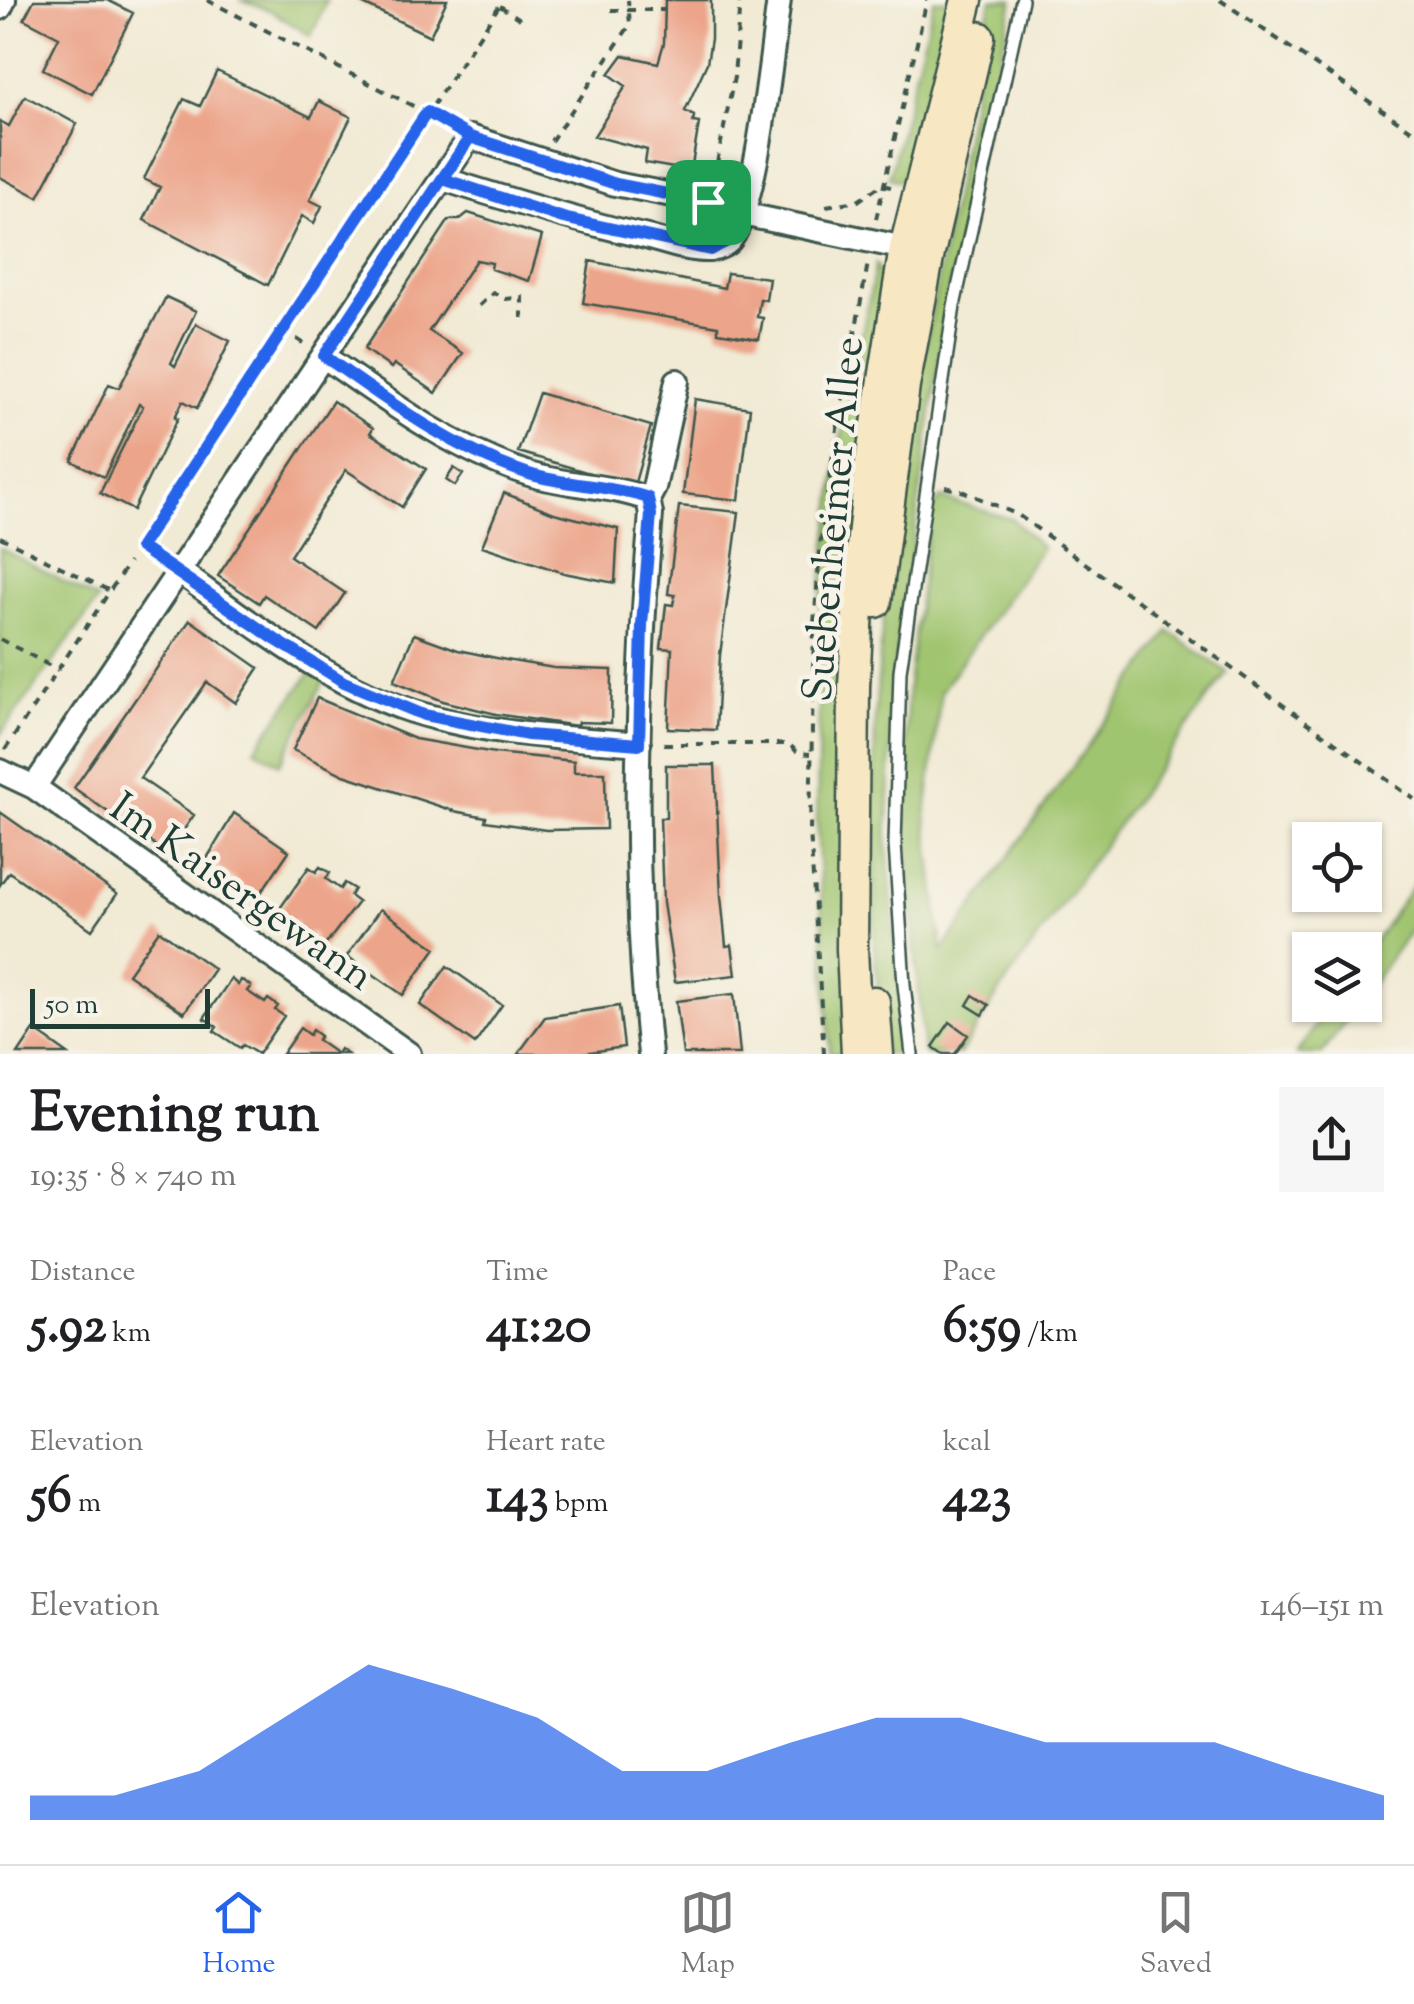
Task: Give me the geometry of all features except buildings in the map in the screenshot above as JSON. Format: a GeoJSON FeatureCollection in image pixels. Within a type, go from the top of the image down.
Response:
{"type":"FeatureCollection","features":[{"type":"Feature","properties":{"kind":"main road","name":"Suebenheimer Allee"},"geometry":{"type":"LineString","coordinates":[[878,1054],[867,857],[876,606],[917,250],[967,0]]}},
{"type":"Feature","properties":{"kind":"main road","name":"Suebenheimer Allee"},"geometry":{"type":"LineString","coordinates":[[857,1054],[852,930],[854,686],[860,568],[878,410],[917,250],[986,0]]}},
{"type":"Feature","properties":{"kind":"street"},"geometry":{"type":"LineString","coordinates":[[0,8],[4,0]]}},
{"type":"Feature","properties":{"kind":"street"},"geometry":{"type":"LineString","coordinates":[[443,179],[563,218],[689,247],[721,247],[730,240],[742,214],[756,154],[779,0]]}},
{"type":"Feature","properties":{"kind":"street"},"geometry":{"type":"LineString","coordinates":[[34,788],[470,137],[616,184],[917,250]]}},
{"type":"Feature","properties":{"kind":"street"},"geometry":{"type":"LineString","coordinates":[[324,356],[414,419],[468,450],[562,484],[648,498]]}},
{"type":"Feature","properties":{"kind":"street"},"geometry":{"type":"LineString","coordinates":[[650,1054],[636,834],[642,625],[651,514],[648,498],[654,488],[677,381]]}},
{"type":"Feature","properties":{"kind":"street"},"geometry":{"type":"LineString","coordinates":[[179,572],[344,682],[424,715],[528,735],[639,744]]}},
{"type":"Feature","properties":{"kind":"street","name":"Im Kaisergewann"},"geometry":{"type":"LineString","coordinates":[[0,771],[34,788],[409,1054]]}},
{"type":"Feature","properties":{"kind":"lane"},"geometry":{"type":"LineString","coordinates":[[912,1054],[895,844],[900,670],[926,483],[974,206],[1022,0]]}},
{"type":"Feature","properties":{"kind":"lane"},"geometry":{"type":"LineString","coordinates":[[140,547],[179,572]]}},
{"type":"Feature","properties":{"kind":"path"},"geometry":{"type":"LineString","coordinates":[[207,0],[470,137]]}},
{"type":"Feature","properties":{"kind":"path"},"geometry":{"type":"LineString","coordinates":[[543,159],[552,139],[630,25],[628,0]]}},
{"type":"Feature","properties":{"kind":"path"},"geometry":{"type":"LineString","coordinates":[[708,202],[734,77],[740,0]]}},
{"type":"Feature","properties":{"kind":"path"},"geometry":{"type":"LineString","coordinates":[[1220,0],[1414,132]]}},
{"type":"Feature","properties":{"kind":"path"},"geometry":{"type":"LineString","coordinates":[[0,758],[502,3],[520,19]]}},
{"type":"Feature","properties":{"kind":"path"},"geometry":{"type":"LineString","coordinates":[[612,10],[666,10]]}},
{"type":"Feature","properties":{"kind":"path"},"geometry":{"type":"LineString","coordinates":[[810,204],[826,206],[858,200],[882,185]]}},
{"type":"Feature","properties":{"kind":"path"},"geometry":{"type":"LineString","coordinates":[[479,306],[493,293],[506,299],[522,296],[522,318]]}},
{"type":"Feature","properties":{"kind":"path"},"geometry":{"type":"LineString","coordinates":[[926,483],[966,492],[1018,515],[1414,798]]}},
{"type":"Feature","properties":{"kind":"path"},"geometry":{"type":"LineString","coordinates":[[0,537],[109,591]]}},
{"type":"Feature","properties":{"kind":"path"},"geometry":{"type":"LineString","coordinates":[[0,639],[58,670]]}},
{"type":"Feature","properties":{"kind":"path"},"geometry":{"type":"LineString","coordinates":[[639,744],[789,744],[798,754],[811,754]]}},
{"type":"Feature","properties":{"kind":"green space"},"geometry":{"type":"Polygon","coordinates":[[[240,0],[327,0],[311,36],[269,10],[240,0]]]}},
{"type":"Feature","properties":{"kind":"green space"},"geometry":{"type":"Polygon","coordinates":[[[934,0],[957,0],[910,184],[889,178],[934,0]]]}},
{"type":"Feature","properties":{"kind":"green space"},"geometry":{"type":"Polygon","coordinates":[[[991,0],[1013,0],[948,294],[894,677],[887,843],[904,1054],[884,1054],[874,947],[873,852],[875,716],[891,527],[991,0]]]}},
{"type":"Feature","properties":{"kind":"green space"},"geometry":{"type":"Polygon","coordinates":[[[876,264],[886,283],[847,1054],[830,1054],[817,823],[821,591],[840,443],[876,264]]]}},
{"type":"Feature","properties":{"kind":"green space"},"geometry":{"type":"Polygon","coordinates":[[[941,498],[1012,519],[1042,548],[941,691],[926,816],[942,951],[1169,631],[1227,672],[997,995],[960,1054],[924,1054],[903,803],[908,685],[931,510],[941,498]]]}},
{"type":"Feature","properties":{"kind":"green space"},"geometry":{"type":"Polygon","coordinates":[[[0,548],[98,600],[0,735],[0,548]]]}},
{"type":"Feature","properties":{"kind":"green space"},"geometry":{"type":"Polygon","coordinates":[[[314,668],[329,672],[280,764],[255,749],[314,668]]]}},
{"type":"Feature","properties":{"kind":"green space"},"geometry":{"type":"Polygon","coordinates":[[[1414,884],[1414,925],[1382,970],[1381,932],[1414,884]]]}},
{"type":"Feature","properties":{"kind":"green space"},"geometry":{"type":"Polygon","coordinates":[[[1318,1022],[1345,1022],[1322,1054],[1296,1054],[1318,1022]]]}},
{"type":"Feature","properties":{"kind":"route"},"geometry":{"type":"LineString","coordinates":[[708,202],[616,184],[470,137],[324,356],[414,419],[468,450],[562,484],[648,498],[651,514],[642,625],[639,744],[528,735],[424,715],[344,682],[140,547],[427,112],[470,137],[443,179],[563,218],[710,250],[730,240],[742,214],[708,202]]}}]}
